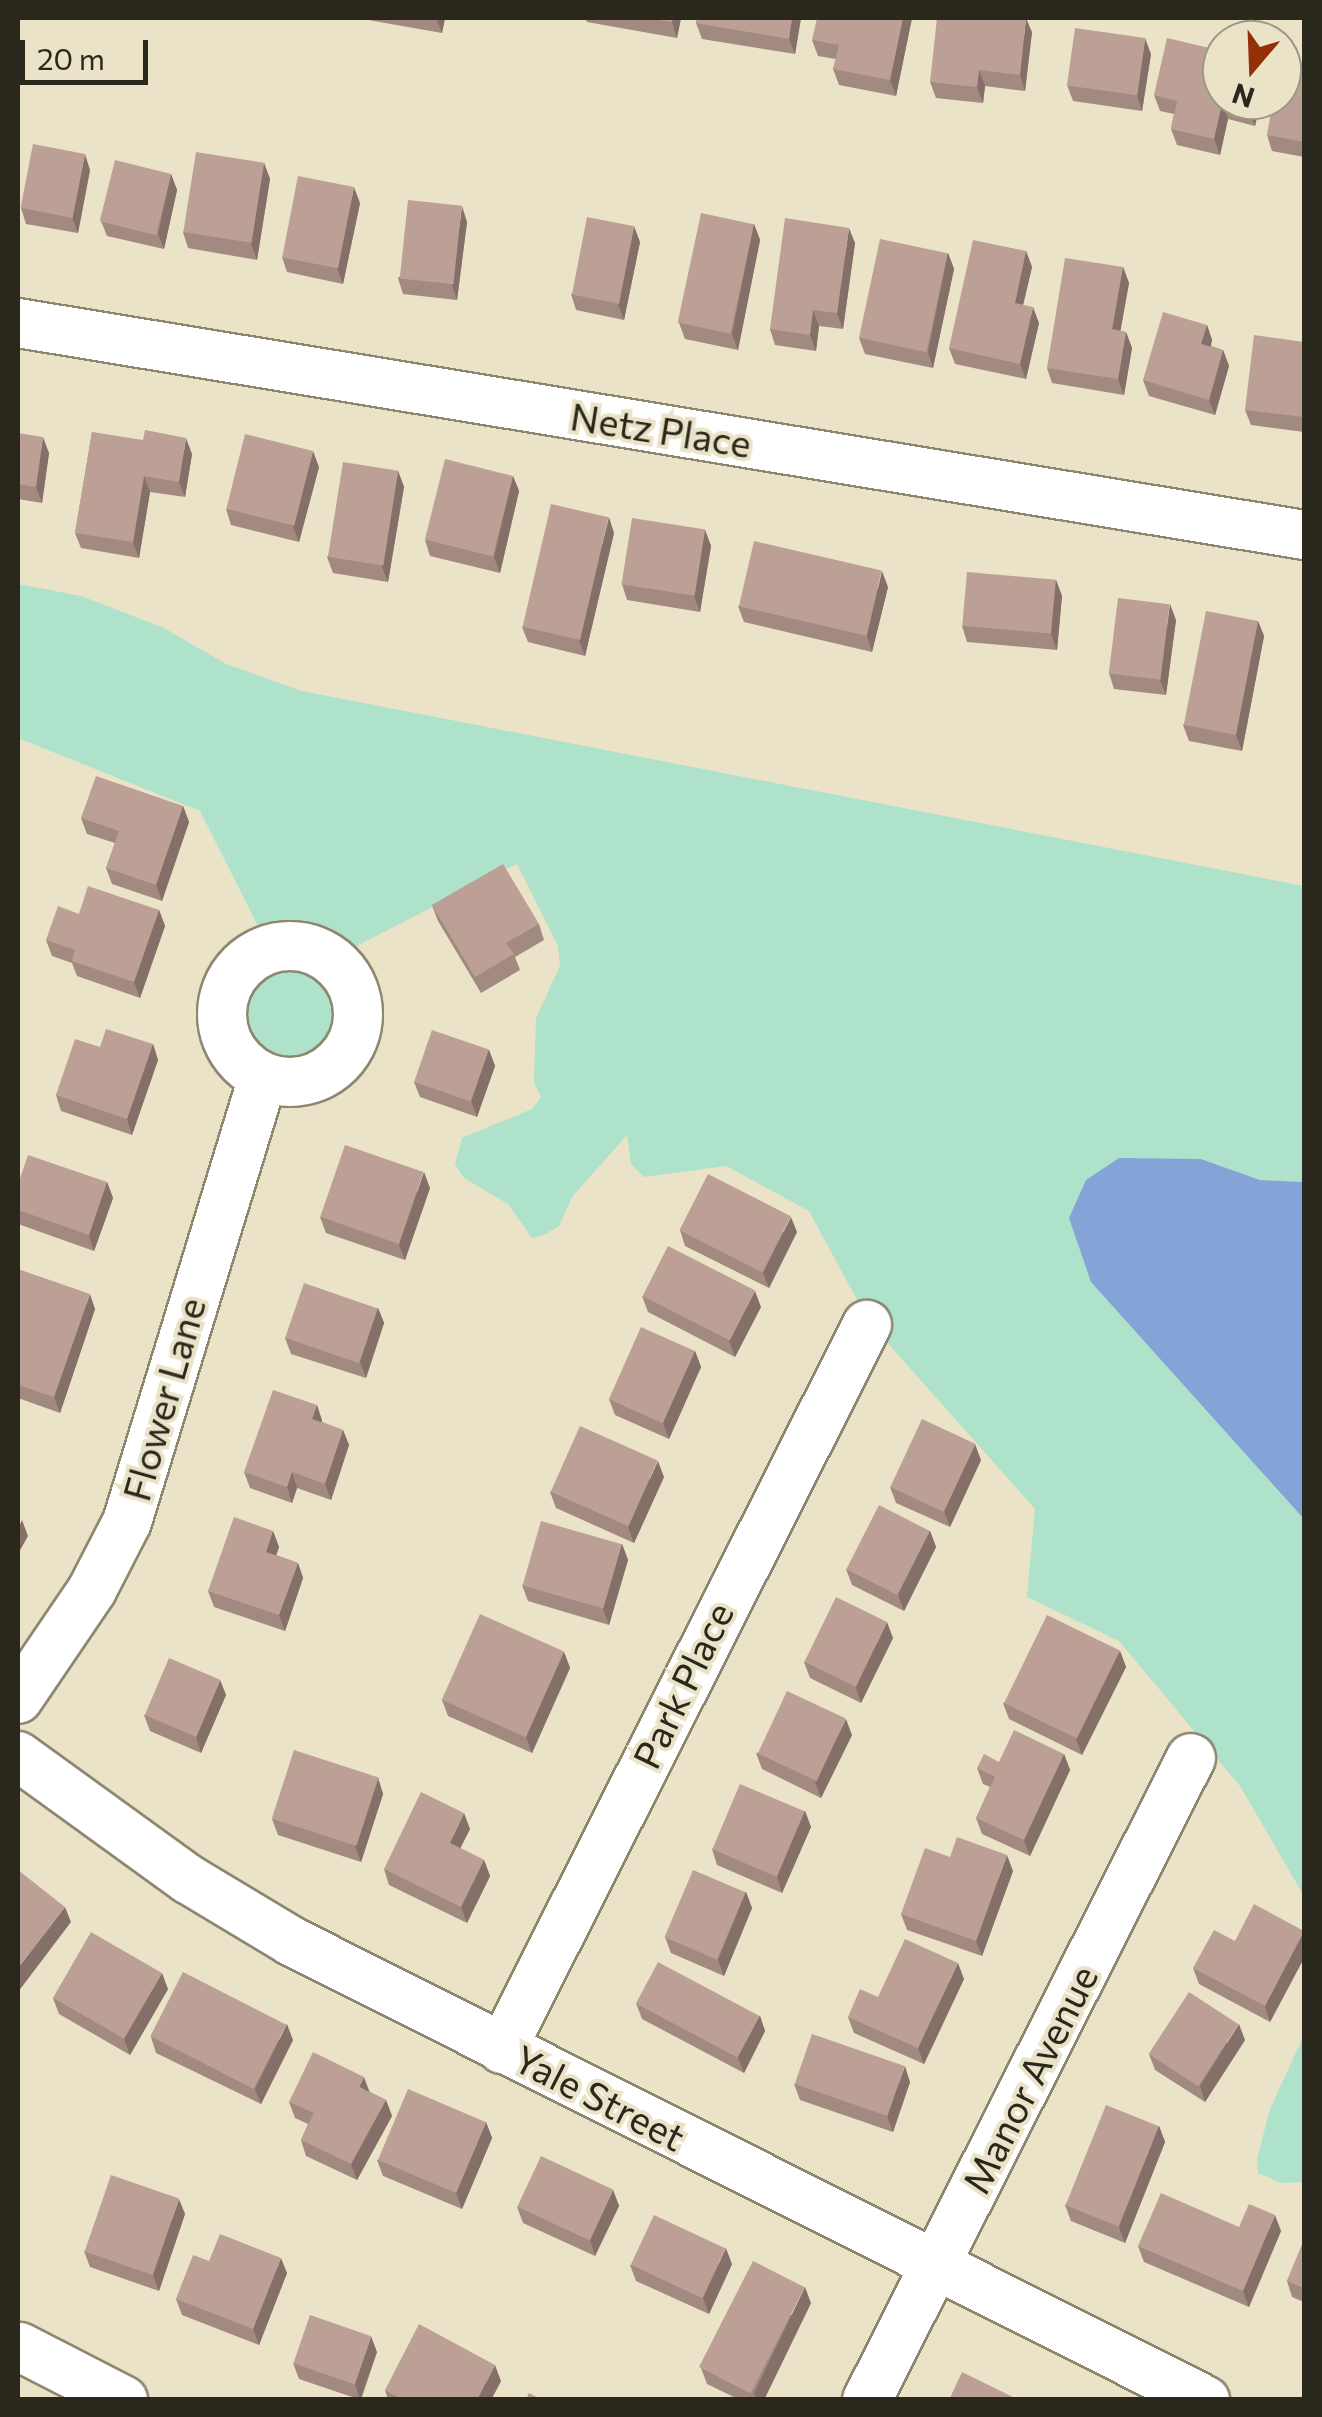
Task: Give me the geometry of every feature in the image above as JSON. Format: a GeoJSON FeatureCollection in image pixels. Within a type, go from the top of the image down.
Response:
{"type":"FeatureCollection","features":[{"type":"Feature","properties":{"kind":"street","name":"Netz Place"},"geometry":{"type":"LineString","coordinates":[[18,323],[1304,535]]}},
{"type":"Feature","properties":{"kind":"street","name":"Flower Lane"},"geometry":{"type":"LineString","coordinates":[[18,1699],[92,1590],[127,1522],[263,1077]]}},
{"type":"Feature","properties":{"kind":"street","name":"Park Place"},"geometry":{"type":"LineString","coordinates":[[502,2048],[867,1324]]}},
{"type":"Feature","properties":{"kind":"street","name":"Yale Street"},"geometry":{"type":"LineString","coordinates":[[18,1756],[254,1920],[1205,2400]]}},
{"type":"Feature","properties":{"kind":"street","name":"Manor Avenue"},"geometry":{"type":"LineString","coordinates":[[867,2400],[1191,1758]]}},
{"type":"Feature","properties":{"kind":"street"},"geometry":{"type":"LineString","coordinates":[[20,2348],[123,2400]]}},
{"type":"Feature","properties":{"kind":"green space"},"geometry":{"type":"Polygon","coordinates":[[[18,584],[81,596],[164,628],[226,664],[302,691],[1304,886],[1304,1182],[1260,1180],[1201,1159],[1092,1282],[1304,1519],[1304,1896],[1240,1786],[1119,1641],[1027,1597],[1035,1509],[869,1322],[809,1211],[726,1166],[644,1177],[631,1164],[627,1135],[572,1197],[559,1226],[542,1236],[532,1238],[508,1204],[464,1178],[455,1164],[462,1138],[532,1109],[541,1097],[534,1083],[536,1018],[560,966],[558,946],[517,864],[331,959],[356,997],[358,1019],[352,1041],[325,1073],[284,1082],[246,1066],[232,1051],[221,1012],[235,973],[269,948],[200,811],[18,738],[18,584]]]}},
{"type":"Feature","properties":{"kind":"green space"},"geometry":{"type":"Polygon","coordinates":[[[1304,2035],[1304,2182],[1281,2183],[1258,2173],[1257,2159],[1270,2109],[1304,2035]]]}},
{"type":"Feature","properties":{"kind":"water"},"geometry":{"type":"Polygon","coordinates":[[[1119,1158],[1201,1159],[1260,1180],[1304,1182],[1304,1519],[1091,1282],[1069,1218],[1086,1180],[1119,1158]]]}},
{"type":"Feature","properties":{"kind":"building"},"geometry":{"type":"Polygon","coordinates":[[[697,18],[792,18],[789,39],[696,23],[697,18]]]}},
{"type":"Feature","properties":{"kind":"building"},"geometry":{"type":"Polygon","coordinates":[[[817,18],[903,18],[890,80],[833,69],[839,45],[812,40],[817,18]]]}},
{"type":"Feature","properties":{"kind":"building"},"geometry":{"type":"Polygon","coordinates":[[[937,18],[1026,18],[1020,75],[979,70],[977,87],[930,82],[937,18]]]}},
{"type":"Feature","properties":{"kind":"building"},"geometry":{"type":"Polygon","coordinates":[[[1075,28],[1145,38],[1137,95],[1067,85],[1075,28]]]}},
{"type":"Feature","properties":{"kind":"building"},"geometry":{"type":"Polygon","coordinates":[[[1167,38],[1202,46],[1202,120],[1218,120],[1214,139],[1171,129],[1177,101],[1154,95],[1167,38]]]}},
{"type":"Feature","properties":{"kind":"building"},"geometry":{"type":"Polygon","coordinates":[[[1304,63],[1304,142],[1267,135],[1270,120],[1302,120],[1304,63]]]}},
{"type":"Feature","properties":{"kind":"building"},"geometry":{"type":"Polygon","coordinates":[[[33,144],[85,154],[73,218],[21,208],[33,144]]]}},
{"type":"Feature","properties":{"kind":"building"},"geometry":{"type":"Polygon","coordinates":[[[196,152],[264,163],[251,243],[183,232],[196,152]]]}},
{"type":"Feature","properties":{"kind":"building"},"geometry":{"type":"Polygon","coordinates":[[[115,160],[171,174],[156,235],[100,221],[115,160]]]}},
{"type":"Feature","properties":{"kind":"building"},"geometry":{"type":"Polygon","coordinates":[[[298,176],[354,187],[338,268],[282,257],[298,176]]]}},
{"type":"Feature","properties":{"kind":"building"},"geometry":{"type":"Polygon","coordinates":[[[408,200],[462,206],[453,284],[400,279],[408,200]]]}},
{"type":"Feature","properties":{"kind":"building"},"geometry":{"type":"Polygon","coordinates":[[[701,213],[754,224],[731,334],[678,323],[701,213]]]}},
{"type":"Feature","properties":{"kind":"building"},"geometry":{"type":"Polygon","coordinates":[[[587,217],[634,226],[619,304],[572,295],[587,217]]]}},
{"type":"Feature","properties":{"kind":"building"},"geometry":{"type":"Polygon","coordinates":[[[785,218],[849,228],[837,313],[813,310],[810,335],[770,329],[785,218]]]}},
{"type":"Feature","properties":{"kind":"building"},"geometry":{"type":"Polygon","coordinates":[[[880,239],[947,253],[926,352],[859,338],[880,239]]]}},
{"type":"Feature","properties":{"kind":"building"},"geometry":{"type":"Polygon","coordinates":[[[973,240],[1026,251],[1015,303],[1033,307],[1020,364],[949,348],[973,240]]]}},
{"type":"Feature","properties":{"kind":"building"},"geometry":{"type":"Polygon","coordinates":[[[1065,258],[1123,267],[1112,329],[1126,332],[1118,379],[1047,368],[1065,258]]]}},
{"type":"Feature","properties":{"kind":"building"},"geometry":{"type":"Polygon","coordinates":[[[1163,312],[1207,325],[1201,344],[1223,350],[1209,400],[1143,380],[1163,312]]]}},
{"type":"Feature","properties":{"kind":"building"},"geometry":{"type":"Polygon","coordinates":[[[1254,335],[1304,342],[1304,417],[1245,410],[1254,335]]]}},
{"type":"Feature","properties":{"kind":"building"},"geometry":{"type":"Polygon","coordinates":[[[145,430],[186,438],[179,482],[144,476],[133,542],[75,533],[92,432],[143,440],[145,430]]]}},
{"type":"Feature","properties":{"kind":"building"},"geometry":{"type":"Polygon","coordinates":[[[18,433],[43,437],[36,487],[18,484],[18,433]]]}},
{"type":"Feature","properties":{"kind":"building"},"geometry":{"type":"Polygon","coordinates":[[[245,434],[313,451],[294,526],[226,509],[245,434]]]}},
{"type":"Feature","properties":{"kind":"building"},"geometry":{"type":"Polygon","coordinates":[[[445,459],[513,476],[493,556],[425,540],[445,459]]]}},
{"type":"Feature","properties":{"kind":"building"},"geometry":{"type":"Polygon","coordinates":[[[343,462],[398,471],[383,566],[328,557],[343,462]]]}},
{"type":"Feature","properties":{"kind":"building"},"geometry":{"type":"Polygon","coordinates":[[[551,504],[608,517],[580,640],[523,627],[551,504]]]}},
{"type":"Feature","properties":{"kind":"building"},"geometry":{"type":"Polygon","coordinates":[[[632,518],[705,530],[695,596],[622,584],[632,518]]]}},
{"type":"Feature","properties":{"kind":"building"},"geometry":{"type":"Polygon","coordinates":[[[754,541],[882,570],[867,636],[739,606],[754,541]]]}},
{"type":"Feature","properties":{"kind":"building"},"geometry":{"type":"Polygon","coordinates":[[[967,572],[1056,580],[1051,634],[962,626],[967,572]]]}},
{"type":"Feature","properties":{"kind":"building"},"geometry":{"type":"Polygon","coordinates":[[[1118,598],[1170,604],[1160,680],[1109,673],[1118,598]]]}},
{"type":"Feature","properties":{"kind":"building"},"geometry":{"type":"Polygon","coordinates":[[[1206,611],[1258,621],[1236,735],[1184,725],[1206,611]]]}},
{"type":"Feature","properties":{"kind":"building"},"geometry":{"type":"Polygon","coordinates":[[[96,776],[183,806],[156,885],[106,868],[119,831],[81,818],[96,776]]]}},
{"type":"Feature","properties":{"kind":"building"},"geometry":{"type":"Polygon","coordinates":[[[503,864],[539,924],[506,943],[514,954],[475,977],[432,905],[503,864]]]}},
{"type":"Feature","properties":{"kind":"building"},"geometry":{"type":"Polygon","coordinates":[[[88,886],[159,910],[134,982],[72,961],[75,950],[46,940],[58,906],[79,914],[88,886]]]}},
{"type":"Feature","properties":{"kind":"building"},"geometry":{"type":"Polygon","coordinates":[[[106,1029],[153,1044],[127,1119],[56,1095],[75,1039],[100,1047],[106,1029]]]}},
{"type":"Feature","properties":{"kind":"building"},"geometry":{"type":"Polygon","coordinates":[[[432,1030],[489,1050],[471,1102],[414,1082],[432,1030]]]}},
{"type":"Feature","properties":{"kind":"building"},"geometry":{"type":"Polygon","coordinates":[[[345,1145],[423,1172],[399,1244],[320,1217],[345,1145]]]}},
{"type":"Feature","properties":{"kind":"building"},"geometry":{"type":"Polygon","coordinates":[[[28,1155],[107,1182],[89,1235],[18,1210],[18,1184],[28,1155]]]}},
{"type":"Feature","properties":{"kind":"building"},"geometry":{"type":"Polygon","coordinates":[[[708,1174],[791,1216],[762,1272],[679,1230],[708,1174]]]}},
{"type":"Feature","properties":{"kind":"building"},"geometry":{"type":"Polygon","coordinates":[[[668,1246],[755,1290],[730,1340],[643,1296],[668,1246]]]}},
{"type":"Feature","properties":{"kind":"building"},"geometry":{"type":"Polygon","coordinates":[[[18,1269],[90,1294],[54,1397],[18,1385],[18,1269]]]}},
{"type":"Feature","properties":{"kind":"building"},"geometry":{"type":"Polygon","coordinates":[[[304,1283],[378,1308],[359,1363],[285,1338],[304,1283]]]}},
{"type":"Feature","properties":{"kind":"building"},"geometry":{"type":"Polygon","coordinates":[[[641,1327],[695,1351],[663,1423],[609,1399],[641,1327]]]}},
{"type":"Feature","properties":{"kind":"building"},"geometry":{"type":"Polygon","coordinates":[[[273,1390],[317,1405],[312,1419],[343,1430],[325,1484],[292,1472],[287,1487],[244,1472],[273,1390]]]}},
{"type":"Feature","properties":{"kind":"building"},"geometry":{"type":"Polygon","coordinates":[[[922,1419],[975,1444],[944,1512],[890,1487],[922,1419]]]}},
{"type":"Feature","properties":{"kind":"building"},"geometry":{"type":"Polygon","coordinates":[[[580,1426],[658,1461],[628,1526],[551,1492],[580,1426]]]}},
{"type":"Feature","properties":{"kind":"building"},"geometry":{"type":"Polygon","coordinates":[[[879,1505],[930,1531],[897,1595],[846,1569],[879,1505]]]}},
{"type":"Feature","properties":{"kind":"building"},"geometry":{"type":"Polygon","coordinates":[[[234,1517],[273,1531],[266,1552],[298,1563],[279,1615],[208,1591],[234,1517]]]}},
{"type":"Feature","properties":{"kind":"building"},"geometry":{"type":"Polygon","coordinates":[[[541,1521],[622,1544],[603,1609],[523,1585],[541,1521]]]}},
{"type":"Feature","properties":{"kind":"building"},"geometry":{"type":"Polygon","coordinates":[[[836,1597],[887,1622],[856,1687],[804,1662],[836,1597]]]}},
{"type":"Feature","properties":{"kind":"building"},"geometry":{"type":"Polygon","coordinates":[[[480,1614],[564,1651],[526,1737],[442,1700],[480,1614]]]}},
{"type":"Feature","properties":{"kind":"building"},"geometry":{"type":"Polygon","coordinates":[[[1047,1615],[1120,1651],[1077,1739],[1004,1703],[1047,1615]]]}},
{"type":"Feature","properties":{"kind":"building"},"geometry":{"type":"Polygon","coordinates":[[[169,1658],[221,1680],[196,1737],[145,1715],[169,1658]]]}},
{"type":"Feature","properties":{"kind":"building"},"geometry":{"type":"Polygon","coordinates":[[[787,1691],[846,1718],[817,1781],[758,1754],[787,1691]]]}},
{"type":"Feature","properties":{"kind":"building"},"geometry":{"type":"Polygon","coordinates":[[[1014,1730],[1064,1754],[1024,1840],[976,1818],[995,1777],[977,1768],[984,1754],[999,1762],[1014,1730]]]}},
{"type":"Feature","properties":{"kind":"building"},"geometry":{"type":"Polygon","coordinates":[[[294,1750],[379,1778],[356,1846],[272,1818],[294,1750]]]}},
{"type":"Feature","properties":{"kind":"building"},"geometry":{"type":"Polygon","coordinates":[[[740,1784],[804,1811],[777,1877],[712,1849],[740,1784]]]}},
{"type":"Feature","properties":{"kind":"building"},"geometry":{"type":"Polygon","coordinates":[[[421,1792],[464,1813],[450,1843],[484,1860],[461,1907],[384,1869],[421,1792]]]}},
{"type":"Feature","properties":{"kind":"building"},"geometry":{"type":"Polygon","coordinates":[[[957,1837],[1007,1855],[976,1941],[901,1914],[925,1848],[950,1857],[957,1837]]]}},
{"type":"Feature","properties":{"kind":"building"},"geometry":{"type":"Polygon","coordinates":[[[18,1870],[65,1907],[18,1968],[18,1870]]]}},
{"type":"Feature","properties":{"kind":"building"},"geometry":{"type":"Polygon","coordinates":[[[693,1870],[745,1892],[717,1959],[664,1937],[693,1870]]]}},
{"type":"Feature","properties":{"kind":"building"},"geometry":{"type":"Polygon","coordinates":[[[1254,1904],[1304,1931],[1265,2006],[1193,1968],[1214,1930],[1235,1941],[1254,1904]]]}},
{"type":"Feature","properties":{"kind":"building"},"geometry":{"type":"Polygon","coordinates":[[[91,1932],[162,1973],[124,2039],[53,1998],[91,1932]]]}},
{"type":"Feature","properties":{"kind":"building"},"geometry":{"type":"Polygon","coordinates":[[[905,1939],[958,1963],[918,2048],[848,2017],[860,1989],[878,1997],[905,1939]]]}},
{"type":"Feature","properties":{"kind":"building"},"geometry":{"type":"Polygon","coordinates":[[[658,1962],[760,2016],[737,2057],[636,2003],[658,1962]]]}},
{"type":"Feature","properties":{"kind":"building"},"geometry":{"type":"Polygon","coordinates":[[[183,1972],[286,2025],[254,2089],[150,2036],[183,1972]]]}},
{"type":"Feature","properties":{"kind":"building"},"geometry":{"type":"Polygon","coordinates":[[[1189,1992],[1238,2024],[1198,2086],[1149,2054],[1189,1992]]]}},
{"type":"Feature","properties":{"kind":"building"},"geometry":{"type":"Polygon","coordinates":[[[812,2034],[905,2066],[887,2116],[795,2084],[812,2034]]]}},
{"type":"Feature","properties":{"kind":"building"},"geometry":{"type":"Polygon","coordinates":[[[313,2052],[364,2077],[359,2087],[386,2100],[351,2164],[301,2140],[314,2113],[289,2102],[313,2052]]]}},
{"type":"Feature","properties":{"kind":"building"},"geometry":{"type":"Polygon","coordinates":[[[408,2089],[486,2122],[456,2193],[378,2160],[408,2089]]]}},
{"type":"Feature","properties":{"kind":"building"},"geometry":{"type":"Polygon","coordinates":[[[1106,2105],[1159,2126],[1118,2226],[1066,2205],[1106,2105]]]}},
{"type":"Feature","properties":{"kind":"building"},"geometry":{"type":"Polygon","coordinates":[[[541,2156],[614,2190],[590,2241],[517,2207],[541,2156]]]}},
{"type":"Feature","properties":{"kind":"building"},"geometry":{"type":"Polygon","coordinates":[[[111,2175],[179,2198],[153,2275],[85,2252],[111,2175]]]}},
{"type":"Feature","properties":{"kind":"building"},"geometry":{"type":"Polygon","coordinates":[[[1161,2193],[1239,2227],[1249,2204],[1275,2215],[1243,2291],[1138,2246],[1161,2193]]]}},
{"type":"Feature","properties":{"kind":"building"},"geometry":{"type":"Polygon","coordinates":[[[654,2215],[726,2248],[702,2298],[631,2265],[654,2215]]]}},
{"type":"Feature","properties":{"kind":"building"},"geometry":{"type":"Polygon","coordinates":[[[220,2234],[281,2258],[253,2329],[176,2299],[193,2255],[209,2261],[220,2234]]]}},
{"type":"Feature","properties":{"kind":"building"},"geometry":{"type":"Polygon","coordinates":[[[1304,2240],[1304,2288],[1287,2281],[1304,2240]]]}},
{"type":"Feature","properties":{"kind":"building"},"geometry":{"type":"Polygon","coordinates":[[[753,2261],[805,2287],[751,2393],[699,2367],[753,2261]]]}},
{"type":"Feature","properties":{"kind":"building"},"geometry":{"type":"Polygon","coordinates":[[[310,2315],[371,2336],[355,2384],[293,2363],[310,2315]]]}},
{"type":"Feature","properties":{"kind":"building"},"geometry":{"type":"Polygon","coordinates":[[[419,2324],[495,2365],[477,2400],[403,2400],[385,2390],[419,2324]]]}},
{"type":"Feature","properties":{"kind":"building"},"geometry":{"type":"Polygon","coordinates":[[[962,2372],[1019,2400],[949,2400],[962,2372]]]}}]}
